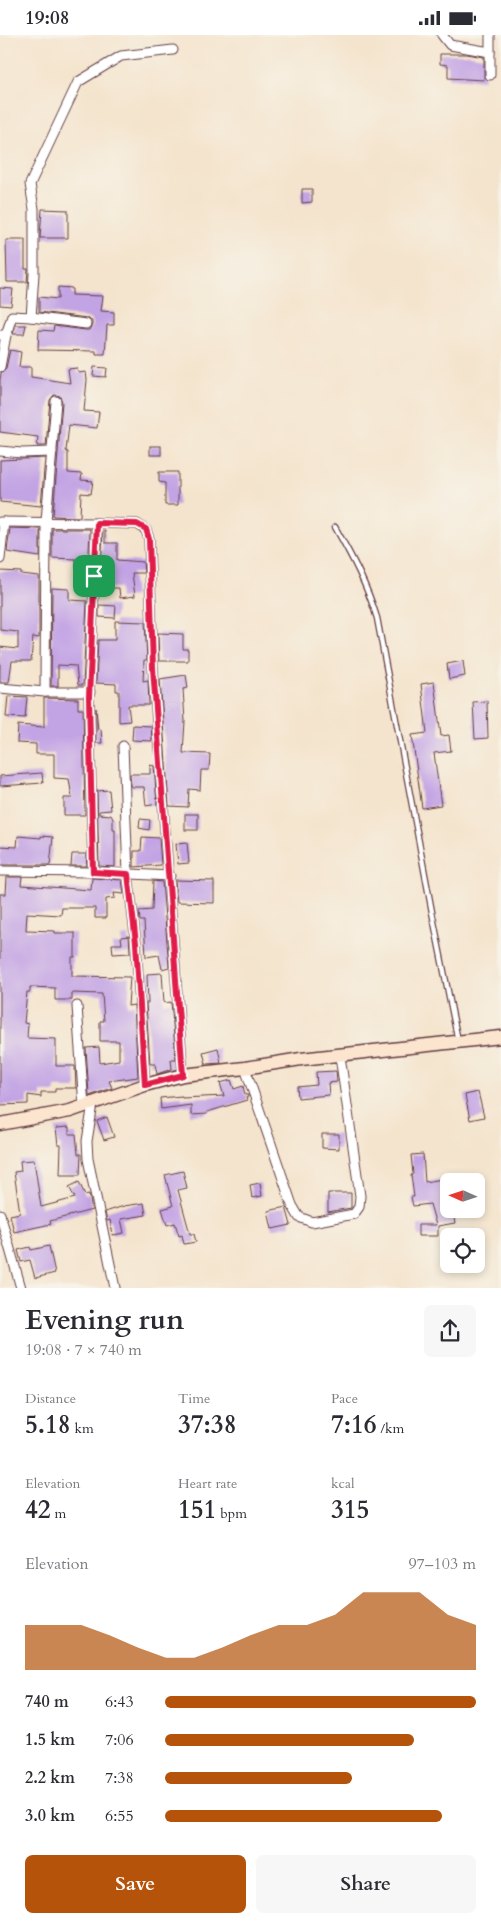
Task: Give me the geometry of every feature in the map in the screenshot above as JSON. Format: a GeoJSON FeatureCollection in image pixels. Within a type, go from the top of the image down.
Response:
{"type":"FeatureCollection","features":[{"type":"Feature","properties":{"kind":"street"},"geometry":{"type":"LineString","coordinates":[[442,35],[450,45],[490,52]]}},
{"type":"Feature","properties":{"kind":"street"},"geometry":{"type":"LineString","coordinates":[[490,35],[490,75]]}},
{"type":"Feature","properties":{"kind":"street"},"geometry":{"type":"LineString","coordinates":[[31,317],[34,274],[34,209],[30,184],[78,82],[121,56],[173,50]]}},
{"type":"Feature","properties":{"kind":"street"},"geometry":{"type":"LineString","coordinates":[[0,367],[3,335],[12,316],[86,323]]}},
{"type":"Feature","properties":{"kind":"street"},"geometry":{"type":"LineString","coordinates":[[45,692],[46,521],[56,401]]}},
{"type":"Feature","properties":{"kind":"street"},"geometry":{"type":"LineString","coordinates":[[0,451],[22,453],[52,452]]}},
{"type":"Feature","properties":{"kind":"street"},"geometry":{"type":"LineString","coordinates":[[0,559],[2,522],[46,521],[137,524],[146,529],[149,539],[153,668],[170,876],[183,1075]]}},
{"type":"Feature","properties":{"kind":"street"},"geometry":{"type":"LineString","coordinates":[[93,872],[90,692],[97,523]]}},
{"type":"Feature","properties":{"kind":"street"},"geometry":{"type":"LineString","coordinates":[[0,688],[45,692],[90,692]]}},
{"type":"Feature","properties":{"kind":"street"},"geometry":{"type":"LineString","coordinates":[[122,746],[128,874],[136,943],[145,1085]]}},
{"type":"Feature","properties":{"kind":"street"},"geometry":{"type":"LineString","coordinates":[[0,871],[93,872],[170,876]]}},
{"type":"Feature","properties":{"kind":"street"},"geometry":{"type":"LineString","coordinates":[[77,1006],[88,1105],[86,1141],[88,1159],[115,1288]]}},
{"type":"Feature","properties":{"kind":"street"},"geometry":{"type":"LineString","coordinates":[[0,1125],[88,1105],[145,1085],[183,1075],[301,1059],[501,1037]]}},
{"type":"Feature","properties":{"kind":"street"},"geometry":{"type":"LineString","coordinates":[[245,1068],[292,1205],[299,1217],[312,1222],[354,1214],[359,1207],[360,1196],[340,1055]]}},
{"type":"Feature","properties":{"kind":"street"},"geometry":{"type":"LineString","coordinates":[[0,1213],[21,1288]]}},
{"type":"Feature","properties":{"kind":"lane"},"geometry":{"type":"LineString","coordinates":[[335,527],[359,571],[370,595],[377,618],[458,1042]]}},
{"type":"Feature","properties":{"kind":"building"},"geometry":{"type":"Polygon","coordinates":[[[440,54],[467,54],[484,57],[484,80],[448,78],[448,65],[440,64],[440,54]]]}},
{"type":"Feature","properties":{"kind":"building"},"geometry":{"type":"Polygon","coordinates":[[[302,189],[312,189],[312,202],[302,203],[302,189]]]}},
{"type":"Feature","properties":{"kind":"building"},"geometry":{"type":"Polygon","coordinates":[[[42,209],[68,210],[68,238],[40,238],[42,209]]]}},
{"type":"Feature","properties":{"kind":"building"},"geometry":{"type":"Polygon","coordinates":[[[6,240],[25,240],[25,269],[28,269],[27,282],[7,282],[6,240]]]}},
{"type":"Feature","properties":{"kind":"building"},"geometry":{"type":"Polygon","coordinates":[[[58,287],[72,288],[72,295],[103,296],[101,311],[114,312],[114,325],[107,325],[105,354],[96,354],[96,351],[38,350],[39,330],[53,331],[54,326],[89,330],[92,325],[92,321],[87,318],[39,312],[39,297],[58,299],[58,287]]]}},
{"type":"Feature","properties":{"kind":"building"},"geometry":{"type":"Polygon","coordinates":[[[0,288],[13,289],[11,306],[0,305],[0,288]]]}},
{"type":"Feature","properties":{"kind":"building"},"geometry":{"type":"Polygon","coordinates":[[[16,325],[26,325],[24,334],[13,334],[16,325]]]}},
{"type":"Feature","properties":{"kind":"building"},"geometry":{"type":"Polygon","coordinates":[[[10,350],[21,352],[19,367],[31,367],[31,377],[70,383],[68,369],[77,368],[78,373],[86,372],[84,411],[99,412],[97,428],[69,425],[66,451],[68,452],[68,473],[82,474],[81,480],[93,481],[91,494],[81,493],[80,517],[53,516],[62,402],[60,396],[54,395],[50,400],[46,446],[37,446],[38,437],[0,432],[0,380],[1,373],[6,368],[10,350]]]}},
{"type":"Feature","properties":{"kind":"building"},"geometry":{"type":"Polygon","coordinates":[[[94,367],[107,368],[106,377],[93,376],[94,367]]]}},
{"type":"Feature","properties":{"kind":"building"},"geometry":{"type":"Polygon","coordinates":[[[150,446],[161,446],[161,455],[150,455],[150,446]]]}},
{"type":"Feature","properties":{"kind":"building"},"geometry":{"type":"Polygon","coordinates":[[[45,458],[41,506],[0,502],[0,460],[45,458]]]}},
{"type":"Feature","properties":{"kind":"building"},"geometry":{"type":"Polygon","coordinates":[[[159,472],[178,472],[178,505],[165,505],[165,483],[159,482],[159,472]]]}},
{"type":"Feature","properties":{"kind":"building"},"geometry":{"type":"Polygon","coordinates":[[[10,528],[40,529],[40,557],[7,552],[10,528]]]}},
{"type":"Feature","properties":{"kind":"building"},"geometry":{"type":"Polygon","coordinates":[[[52,529],[90,529],[88,573],[83,572],[84,569],[76,569],[76,559],[52,558],[52,529]]]}},
{"type":"Feature","properties":{"kind":"building"},"geometry":{"type":"Polygon","coordinates":[[[103,531],[105,531],[105,543],[117,543],[117,560],[143,562],[144,573],[132,573],[135,596],[120,598],[119,588],[102,588],[103,531]]]}},
{"type":"Feature","properties":{"kind":"building"},"geometry":{"type":"Polygon","coordinates":[[[0,571],[21,572],[21,574],[39,576],[39,638],[33,637],[31,661],[12,661],[9,682],[0,682],[0,647],[18,649],[18,632],[0,630],[0,571]]]}},
{"type":"Feature","properties":{"kind":"building"},"geometry":{"type":"Polygon","coordinates":[[[52,588],[69,589],[69,600],[87,601],[83,685],[78,685],[76,666],[58,665],[58,686],[51,686],[52,588]]]}},
{"type":"Feature","properties":{"kind":"building"},"geometry":{"type":"Polygon","coordinates":[[[99,605],[116,606],[115,618],[99,617],[99,605]]]}},
{"type":"Feature","properties":{"kind":"building"},"geometry":{"type":"Polygon","coordinates":[[[115,621],[145,622],[147,660],[144,660],[143,681],[148,680],[149,705],[128,705],[130,721],[119,722],[119,691],[116,691],[116,684],[96,683],[98,640],[115,640],[115,621]]]}},
{"type":"Feature","properties":{"kind":"building"},"geometry":{"type":"Polygon","coordinates":[[[158,633],[183,634],[183,649],[188,649],[188,661],[159,661],[158,633]]]}},
{"type":"Feature","properties":{"kind":"building"},"geometry":{"type":"Polygon","coordinates":[[[463,661],[465,676],[449,679],[447,664],[463,661]]]}},
{"type":"Feature","properties":{"kind":"building"},"geometry":{"type":"Polygon","coordinates":[[[186,675],[188,688],[183,689],[185,721],[183,753],[210,754],[209,770],[201,770],[200,790],[189,789],[188,807],[169,806],[160,679],[186,675]]]}},
{"type":"Feature","properties":{"kind":"building"},"geometry":{"type":"Polygon","coordinates":[[[434,682],[441,736],[449,735],[451,751],[434,753],[441,805],[422,808],[412,735],[427,733],[421,684],[434,682]]]}},
{"type":"Feature","properties":{"kind":"building"},"geometry":{"type":"Polygon","coordinates":[[[8,696],[27,697],[25,718],[6,717],[8,696]]]}},
{"type":"Feature","properties":{"kind":"building"},"geometry":{"type":"Polygon","coordinates":[[[44,698],[78,699],[78,709],[83,709],[85,815],[64,815],[64,798],[72,798],[69,779],[54,778],[54,754],[36,754],[36,744],[17,743],[18,725],[44,727],[44,698]]]}},
{"type":"Feature","properties":{"kind":"building"},"geometry":{"type":"Polygon","coordinates":[[[487,701],[488,738],[475,739],[473,702],[487,701]]]}},
{"type":"Feature","properties":{"kind":"building"},"geometry":{"type":"Polygon","coordinates":[[[96,708],[98,730],[101,729],[102,743],[96,743],[96,708]]]}},
{"type":"Feature","properties":{"kind":"building"},"geometry":{"type":"Polygon","coordinates":[[[133,725],[151,726],[152,741],[132,740],[133,725]]]}},
{"type":"Feature","properties":{"kind":"building"},"geometry":{"type":"Polygon","coordinates":[[[150,765],[154,766],[157,804],[146,806],[144,787],[131,787],[130,774],[150,774],[150,765]]]}},
{"type":"Feature","properties":{"kind":"building"},"geometry":{"type":"Polygon","coordinates":[[[42,773],[43,783],[0,786],[0,776],[42,773]]]}},
{"type":"Feature","properties":{"kind":"building"},"geometry":{"type":"Polygon","coordinates":[[[109,790],[111,810],[99,811],[99,814],[111,815],[113,819],[113,830],[115,830],[115,867],[99,866],[97,791],[109,790]]]}},
{"type":"Feature","properties":{"kind":"building"},"geometry":{"type":"Polygon","coordinates":[[[185,814],[198,814],[198,830],[185,830],[185,814]]]}},
{"type":"Feature","properties":{"kind":"building"},"geometry":{"type":"Polygon","coordinates":[[[140,819],[150,820],[149,830],[139,828],[140,819]]]}},
{"type":"Feature","properties":{"kind":"building"},"geometry":{"type":"Polygon","coordinates":[[[18,836],[53,837],[50,865],[0,865],[0,846],[17,847],[18,836]]]}},
{"type":"Feature","properties":{"kind":"building"},"geometry":{"type":"Polygon","coordinates":[[[142,837],[159,838],[161,865],[134,867],[134,851],[141,851],[142,837]]]}},
{"type":"Feature","properties":{"kind":"building"},"geometry":{"type":"Polygon","coordinates":[[[187,843],[189,863],[178,864],[176,844],[187,843]]]}},
{"type":"Feature","properties":{"kind":"building"},"geometry":{"type":"Polygon","coordinates":[[[72,854],[86,854],[87,866],[71,866],[72,854]]]}},
{"type":"Feature","properties":{"kind":"building"},"geometry":{"type":"Polygon","coordinates":[[[7,877],[22,877],[21,885],[91,890],[92,878],[122,880],[124,894],[114,893],[115,898],[106,899],[106,918],[95,918],[95,908],[62,908],[61,915],[27,913],[26,930],[75,933],[75,957],[72,957],[72,976],[130,977],[128,1006],[134,1005],[138,1077],[109,1081],[112,1088],[89,1096],[86,1048],[99,1047],[100,1063],[119,1060],[119,1041],[100,1041],[100,1021],[104,1021],[102,994],[72,993],[72,1000],[55,1000],[55,988],[30,987],[30,992],[27,992],[24,1023],[28,1024],[27,1038],[56,1039],[56,1066],[75,1066],[76,1088],[55,1088],[55,1092],[41,1092],[41,1097],[28,1095],[28,1104],[0,1105],[0,894],[6,894],[7,877]]]}},
{"type":"Feature","properties":{"kind":"building"},"geometry":{"type":"Polygon","coordinates":[[[175,880],[214,881],[214,903],[177,902],[175,880]]]}},
{"type":"Feature","properties":{"kind":"building"},"geometry":{"type":"Polygon","coordinates":[[[153,881],[162,882],[169,967],[162,969],[159,955],[146,957],[144,921],[140,921],[139,911],[152,910],[153,881]]]}},
{"type":"Feature","properties":{"kind":"building"},"geometry":{"type":"Polygon","coordinates":[[[129,936],[130,953],[113,954],[112,944],[122,944],[121,937],[129,936]]]}},
{"type":"Feature","properties":{"kind":"building"},"geometry":{"type":"Polygon","coordinates":[[[162,973],[164,1003],[171,1002],[176,1059],[171,1059],[172,1069],[157,1074],[155,1064],[150,1064],[146,1003],[148,1003],[147,974],[162,973]]]}},
{"type":"Feature","properties":{"kind":"building"},"geometry":{"type":"Polygon","coordinates":[[[218,1048],[221,1063],[206,1064],[203,1052],[218,1048]]]}},
{"type":"Feature","properties":{"kind":"building"},"geometry":{"type":"Polygon","coordinates":[[[336,1071],[337,1082],[328,1083],[329,1095],[298,1098],[297,1087],[317,1085],[316,1072],[336,1071]]]}},
{"type":"Feature","properties":{"kind":"building"},"geometry":{"type":"Polygon","coordinates":[[[231,1080],[234,1089],[243,1086],[245,1095],[248,1095],[247,1100],[207,1112],[207,1114],[191,1115],[191,1105],[161,1109],[160,1098],[224,1096],[220,1083],[231,1080]]]}},
{"type":"Feature","properties":{"kind":"building"},"geometry":{"type":"Polygon","coordinates":[[[478,1092],[484,1117],[470,1120],[465,1095],[478,1092]]]}},
{"type":"Feature","properties":{"kind":"building"},"geometry":{"type":"Polygon","coordinates":[[[107,1117],[114,1137],[104,1140],[97,1121],[107,1117]]]}},
{"type":"Feature","properties":{"kind":"building"},"geometry":{"type":"Polygon","coordinates":[[[69,1127],[69,1134],[76,1134],[78,1154],[81,1154],[80,1175],[60,1175],[61,1145],[58,1145],[56,1128],[69,1127]]]}},
{"type":"Feature","properties":{"kind":"building"},"geometry":{"type":"Polygon","coordinates":[[[322,1134],[339,1134],[339,1149],[322,1148],[322,1134]]]}},
{"type":"Feature","properties":{"kind":"building"},"geometry":{"type":"Polygon","coordinates":[[[423,1154],[425,1182],[440,1179],[440,1218],[454,1218],[455,1223],[438,1226],[438,1236],[418,1236],[418,1225],[436,1225],[430,1204],[413,1206],[411,1197],[414,1197],[411,1155],[423,1154]]]}},
{"type":"Feature","properties":{"kind":"building"},"geometry":{"type":"Polygon","coordinates":[[[34,1160],[41,1207],[75,1198],[69,1187],[79,1182],[85,1195],[89,1194],[92,1210],[50,1221],[51,1224],[14,1232],[10,1215],[20,1213],[14,1172],[21,1171],[20,1161],[34,1160]]]}},
{"type":"Feature","properties":{"kind":"building"},"geometry":{"type":"Polygon","coordinates":[[[183,1171],[187,1188],[178,1190],[190,1234],[194,1234],[196,1242],[184,1244],[182,1235],[179,1236],[175,1223],[167,1225],[162,1209],[173,1206],[165,1175],[183,1171]]]}},
{"type":"Feature","properties":{"kind":"building"},"geometry":{"type":"Polygon","coordinates":[[[260,1183],[262,1196],[252,1198],[250,1185],[260,1183]]]}},
{"type":"Feature","properties":{"kind":"building"},"geometry":{"type":"Polygon","coordinates":[[[328,1193],[351,1193],[351,1208],[328,1212],[328,1193]]]}},
{"type":"Feature","properties":{"kind":"building"},"geometry":{"type":"Polygon","coordinates":[[[144,1203],[146,1215],[121,1219],[124,1233],[113,1235],[110,1220],[107,1221],[105,1212],[124,1206],[144,1203]]]}},
{"type":"Feature","properties":{"kind":"building"},"geometry":{"type":"Polygon","coordinates":[[[286,1207],[291,1225],[272,1229],[268,1211],[286,1207]]]}},
{"type":"Feature","properties":{"kind":"building"},"geometry":{"type":"Polygon","coordinates":[[[49,1246],[55,1273],[35,1278],[30,1260],[21,1262],[18,1250],[30,1247],[31,1250],[49,1246]]]}},
{"type":"Feature","properties":{"kind":"route"},"geometry":{"type":"LineString","coordinates":[[97,523],[137,524],[146,529],[149,539],[153,668],[170,876],[183,1075],[145,1085],[136,943],[128,874],[93,872],[89,697],[94,576],[97,523]]}}]}
